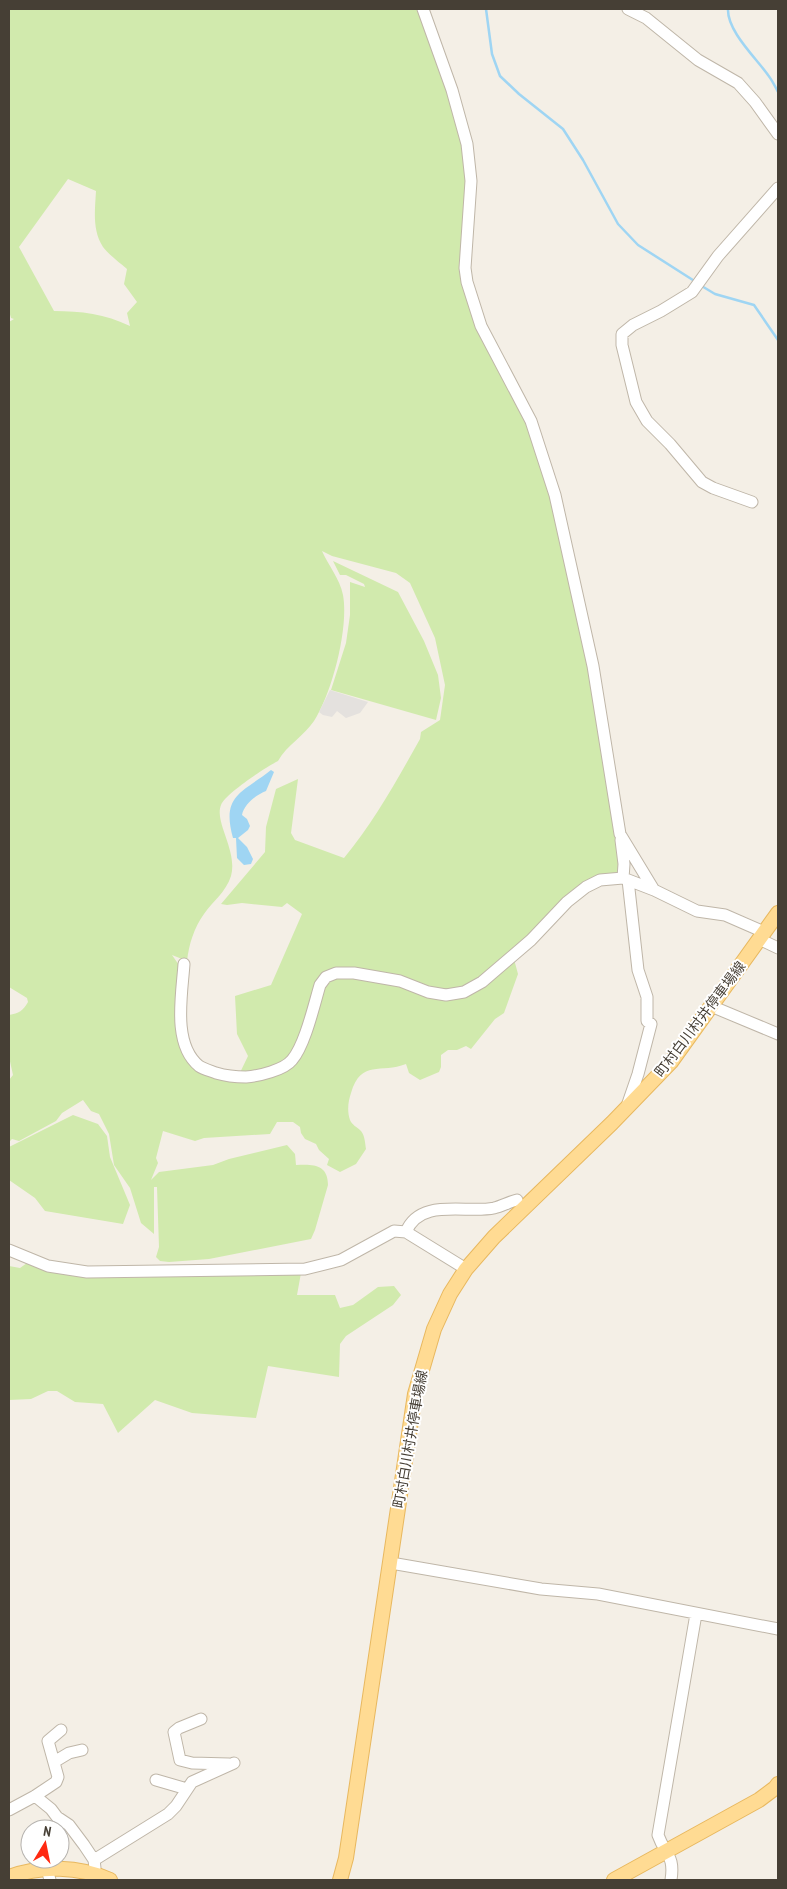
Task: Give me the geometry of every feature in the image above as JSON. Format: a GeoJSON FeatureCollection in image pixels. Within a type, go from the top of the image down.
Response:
{"type":"FeatureCollection","features":[{"type":"Feature","properties":{"kind":"main road","name":"町村白川村井停車場線"},"geometry":{"type":"LineString","coordinates":[[340,1880],[346,1858],[410,1428],[420,1374],[434,1329],[450,1294],[466,1269],[494,1237],[626,1109],[671,1062],[778,913]]}},
{"type":"Feature","properties":{"kind":"main road"},"geometry":{"type":"LineString","coordinates":[[614,1880],[759,1800],[778,1784]]}},
{"type":"Feature","properties":{"kind":"main road"},"geometry":{"type":"LineString","coordinates":[[9,1878],[34,1870],[48,1874],[94,1867],[110,1880]]}},
{"type":"Feature","properties":{"kind":"street"},"geometry":{"type":"LineString","coordinates":[[423,9],[452,90],[467,144],[472,181],[465,268],[467,282],[481,326],[531,421],[555,495],[594,666],[620,834],[638,970],[647,997],[647,1021],[651,1024],[638,1074],[626,1109]]}},
{"type":"Feature","properties":{"kind":"street"},"geometry":{"type":"LineString","coordinates":[[628,9],[646,18],[698,60],[738,83],[755,102],[778,134]]}},
{"type":"Feature","properties":{"kind":"street"},"geometry":{"type":"LineString","coordinates":[[752,502],[702,482],[670,444],[646,421],[636,402],[622,345],[622,334],[633,325],[692,292],[718,256],[778,188]]}},
{"type":"Feature","properties":{"kind":"street"},"geometry":{"type":"LineString","coordinates":[[620,834],[654,890]]}},
{"type":"Feature","properties":{"kind":"street"},"geometry":{"type":"LineString","coordinates":[[184,964],[181,1030],[187,1052],[199,1066],[210,1071],[225,1075],[256,1076],[274,1071],[292,1061],[301,1045],[320,985],[326,977],[336,973],[354,973],[400,982],[428,992],[446,995],[464,992],[482,982],[531,940],[567,902],[586,887],[600,880],[626,879],[697,911],[725,915],[762,936],[778,948]]}},
{"type":"Feature","properties":{"kind":"street"},"geometry":{"type":"LineString","coordinates":[[711,1006],[778,1034]]}},
{"type":"Feature","properties":{"kind":"street"},"geometry":{"type":"LineString","coordinates":[[406,1232],[410,1222],[417,1216],[442,1209],[493,1208],[517,1200]]}},
{"type":"Feature","properties":{"kind":"street"},"geometry":{"type":"LineString","coordinates":[[9,1250],[48,1266],[87,1272],[305,1269],[341,1260],[394,1231],[406,1232],[466,1269]]}},
{"type":"Feature","properties":{"kind":"street"},"geometry":{"type":"LineString","coordinates":[[390,1563],[541,1589],[598,1594],[778,1629]]}},
{"type":"Feature","properties":{"kind":"street"},"geometry":{"type":"LineString","coordinates":[[671,1880],[673,1872],[671,1857],[662,1845],[658,1835],[696,1614]]}},
{"type":"Feature","properties":{"kind":"street"},"geometry":{"type":"LineString","coordinates":[[35,1796],[51,1809],[57,1817],[69,1825],[94,1867],[168,1814],[192,1782],[234,1763],[192,1763],[180,1760],[174,1732],[201,1718]]}},
{"type":"Feature","properties":{"kind":"street"},"geometry":{"type":"LineString","coordinates":[[9,1810],[56,1782],[58,1777],[48,1741],[61,1730]]}},
{"type":"Feature","properties":{"kind":"street"},"geometry":{"type":"LineString","coordinates":[[54,1762],[69,1753],[82,1750]]}},
{"type":"Feature","properties":{"kind":"street"},"geometry":{"type":"LineString","coordinates":[[156,1780],[187,1790]]}},
{"type":"Feature","properties":{"kind":"green space"},"geometry":{"type":"Polygon","coordinates":[[[9,9],[418,9],[458,120],[467,173],[461,274],[525,419],[554,506],[578,611],[617,829],[619,870],[616,874],[602,876],[512,952],[518,974],[504,1013],[495,1019],[471,1049],[466,1046],[457,1050],[448,1050],[441,1055],[439,1072],[420,1080],[409,1073],[406,1064],[373,1070],[360,1076],[355,1082],[348,1106],[350,1120],[361,1131],[365,1140],[366,1149],[356,1164],[340,1172],[327,1165],[329,1159],[319,1150],[316,1144],[305,1139],[300,1127],[293,1122],[277,1122],[270,1134],[204,1138],[195,1141],[163,1131],[156,1158],[158,1163],[151,1180],[159,1172],[213,1165],[229,1159],[287,1145],[295,1154],[296,1165],[314,1165],[322,1169],[327,1178],[328,1185],[311,1239],[209,1259],[160,1261],[156,1257],[159,1247],[157,1187],[154,1187],[154,1234],[141,1223],[130,1188],[114,1165],[109,1134],[99,1114],[91,1111],[83,1100],[62,1113],[56,1121],[19,1141],[12,1139],[9,1142],[9,1080],[13,1075],[9,1057],[9,1015],[20,1011],[28,1002],[27,998],[9,987],[9,322],[14,319],[11,318],[9,311],[9,9]],[[68,179],[19,247],[54,311],[93,314],[130,326],[127,313],[137,302],[124,284],[127,269],[108,253],[97,234],[95,220],[96,191],[68,179]],[[322,551],[339,583],[343,595],[344,625],[333,678],[321,709],[314,721],[278,761],[230,794],[221,805],[221,820],[231,857],[231,876],[226,887],[197,925],[187,961],[172,955],[179,965],[183,1053],[236,1081],[248,1056],[237,1034],[235,996],[271,985],[302,914],[287,903],[282,907],[242,903],[221,904],[265,852],[266,827],[276,789],[298,779],[291,833],[295,840],[344,858],[385,800],[420,739],[421,732],[440,720],[445,685],[435,638],[410,583],[396,573],[332,556],[322,551]]]}},
{"type":"Feature","properties":{"kind":"green space"},"geometry":{"type":"Polygon","coordinates":[[[333,561],[398,592],[424,641],[438,675],[441,698],[436,720],[331,690],[346,643],[350,615],[350,582],[365,587],[364,584],[346,575],[340,575],[333,561]]]}},
{"type":"Feature","properties":{"kind":"green space"},"geometry":{"type":"Polygon","coordinates":[[[73,1115],[98,1124],[107,1136],[110,1157],[130,1205],[123,1224],[45,1211],[35,1198],[9,1180],[9,1147],[73,1115]]]}},
{"type":"Feature","properties":{"kind":"green space"},"geometry":{"type":"Polygon","coordinates":[[[27,1263],[79,1276],[119,1278],[301,1273],[297,1295],[335,1295],[340,1308],[353,1305],[378,1287],[394,1286],[401,1295],[393,1305],[346,1336],[340,1344],[339,1377],[268,1366],[256,1418],[192,1413],[155,1400],[118,1433],[103,1404],[75,1402],[57,1391],[48,1391],[31,1399],[9,1400],[9,1266],[20,1268],[27,1263]]]}},
{"type":"Feature","properties":{"kind":"shaded area"},"geometry":{"type":"Polygon","coordinates":[[[330,690],[368,702],[360,713],[346,718],[337,711],[332,717],[323,715],[319,712],[330,690]]]}},
{"type":"Feature","properties":{"kind":"water"},"geometry":{"type":"Polygon","coordinates":[[[271,770],[274,772],[266,791],[251,800],[243,811],[242,815],[247,819],[250,826],[238,838],[247,847],[253,859],[251,864],[244,865],[237,858],[236,838],[233,838],[230,824],[232,804],[243,790],[271,770]]]}},
{"type":"Feature","properties":{"kind":"waterway"},"geometry":{"type":"LineString","coordinates":[[486,9],[492,54],[500,76],[519,94],[563,129],[583,160],[618,224],[638,245],[696,282]]}},
{"type":"Feature","properties":{"kind":"waterway"},"geometry":{"type":"LineString","coordinates":[[728,9],[732,26],[737,35],[778,92]]}},
{"type":"Feature","properties":{"kind":"waterway"},"geometry":{"type":"LineString","coordinates":[[700,285],[715,294],[754,305],[778,340]]}}]}
